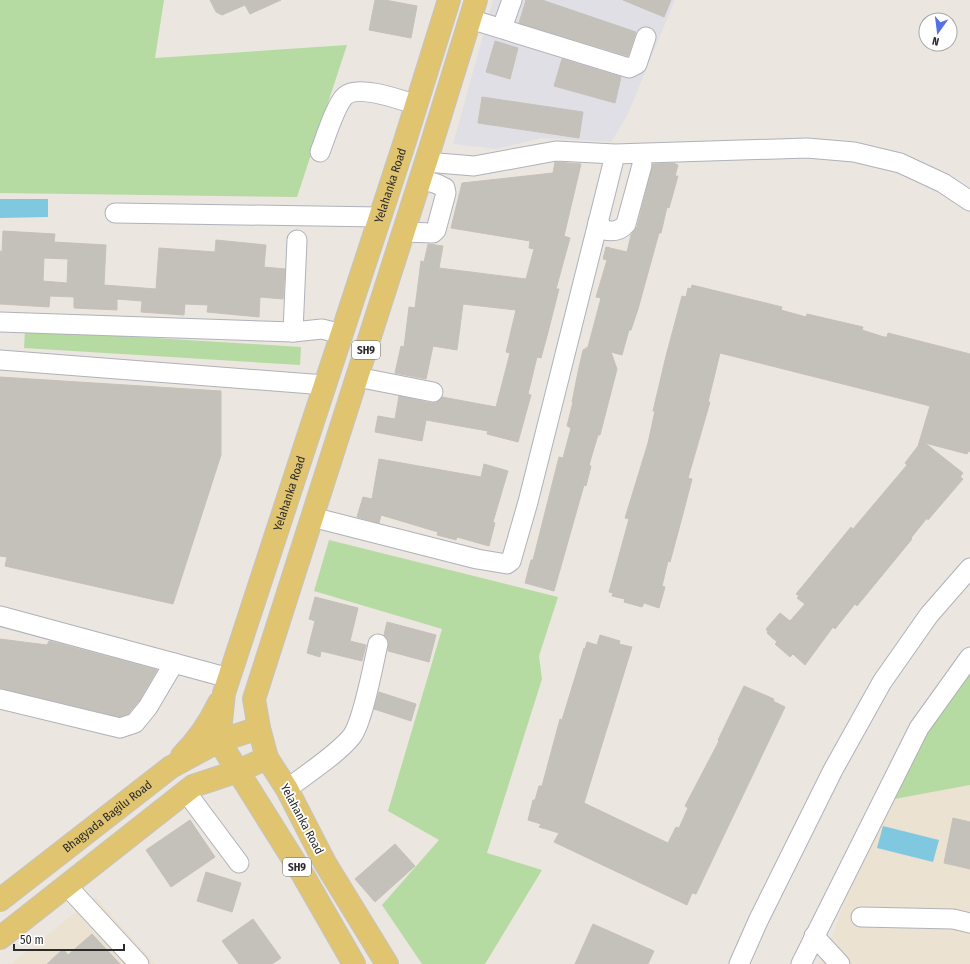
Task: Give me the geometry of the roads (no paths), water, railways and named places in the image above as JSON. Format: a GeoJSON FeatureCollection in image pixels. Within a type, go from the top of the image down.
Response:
{"type":"FeatureCollection","features":[{"type":"Feature","properties":{"kind":"main road","name":"Yelahanka Road"},"geometry":{"type":"LineString","coordinates":[[219,741],[226,685],[380,217],[449,0]]}},
{"type":"Feature","properties":{"kind":"main road","name":"Yelahanka Road"},"geometry":{"type":"LineString","coordinates":[[387,964],[325,863],[287,789],[267,758],[259,728],[254,698],[404,232],[473,9]]}},
{"type":"Feature","properties":{"kind":"main road"},"geometry":{"type":"LineString","coordinates":[[171,767],[197,741],[212,718],[226,685]]}},
{"type":"Feature","properties":{"kind":"main road","name":"Bhagyada Bagilu Road"},"geometry":{"type":"LineString","coordinates":[[0,900],[171,767],[219,741],[259,728]]}},
{"type":"Feature","properties":{"kind":"main road","name":"SH9"},"geometry":{"type":"LineString","coordinates":[[219,741],[303,876],[354,964]]}},
{"type":"Feature","properties":{"kind":"main road"},"geometry":{"type":"LineString","coordinates":[[0,938],[193,786],[238,771],[267,758]]}},
{"type":"Feature","properties":{"kind":"street"},"geometry":{"type":"LineString","coordinates":[[502,28],[512,0]]}},
{"type":"Feature","properties":{"kind":"street"},"geometry":{"type":"LineString","coordinates":[[473,9],[502,28],[629,68],[637,64],[646,37]]}},
{"type":"Feature","properties":{"kind":"street"},"geometry":{"type":"LineString","coordinates":[[320,152],[336,110],[345,96],[357,91],[416,105]]}},
{"type":"Feature","properties":{"kind":"street"},"geometry":{"type":"LineString","coordinates":[[423,171],[474,166],[556,151],[615,154],[807,148],[854,152],[900,163],[943,183],[970,201]]}},
{"type":"Feature","properties":{"kind":"street"},"geometry":{"type":"LineString","coordinates":[[312,517],[477,559],[508,564],[511,561],[528,502],[613,163]]}},
{"type":"Feature","properties":{"kind":"street"},"geometry":{"type":"LineString","coordinates":[[598,222],[604,230],[613,231],[621,229],[626,224],[642,165]]}},
{"type":"Feature","properties":{"kind":"street"},"geometry":{"type":"LineString","coordinates":[[404,232],[433,233],[436,230],[446,193],[445,188],[437,184],[423,171]]}},
{"type":"Feature","properties":{"kind":"street"},"geometry":{"type":"LineString","coordinates":[[115,213],[380,217]]}},
{"type":"Feature","properties":{"kind":"street"},"geometry":{"type":"LineString","coordinates":[[293,332],[297,240]]}},
{"type":"Feature","properties":{"kind":"street"},"geometry":{"type":"LineString","coordinates":[[0,322],[293,332],[321,340],[339,342]]}},
{"type":"Feature","properties":{"kind":"street"},"geometry":{"type":"LineString","coordinates":[[0,360],[325,385]]}},
{"type":"Feature","properties":{"kind":"street"},"geometry":{"type":"LineString","coordinates":[[357,377],[433,392]]}},
{"type":"Feature","properties":{"kind":"street"},"geometry":{"type":"LineString","coordinates":[[739,964],[758,921],[832,770],[882,682],[929,615],[970,568]]}},
{"type":"Feature","properties":{"kind":"street"},"geometry":{"type":"LineString","coordinates":[[0,616],[174,662],[226,685]]}},
{"type":"Feature","properties":{"kind":"street"},"geometry":{"type":"LineString","coordinates":[[287,789],[335,752],[352,736],[358,723],[378,644]]}},
{"type":"Feature","properties":{"kind":"street"},"geometry":{"type":"LineString","coordinates":[[801,964],[919,728],[970,657]]}},
{"type":"Feature","properties":{"kind":"street"},"geometry":{"type":"LineString","coordinates":[[0,699],[120,728],[135,722],[148,707],[174,662]]}},
{"type":"Feature","properties":{"kind":"street"},"geometry":{"type":"LineString","coordinates":[[186,792],[239,862]]}},
{"type":"Feature","properties":{"kind":"street"},"geometry":{"type":"LineString","coordinates":[[67,886],[139,964]]}},
{"type":"Feature","properties":{"kind":"street"},"geometry":{"type":"LineString","coordinates":[[861,917],[961,921],[970,937]]}},
{"type":"Feature","properties":{"kind":"street"},"geometry":{"type":"LineString","coordinates":[[814,936],[840,964]]}},
{"type":"Feature","properties":{"kind":"water"},"geometry":{"type":"Polygon","coordinates":[[[0,199],[48,199],[48,217],[0,218],[0,199]]]}},
{"type":"Feature","properties":{"kind":"water"},"geometry":{"type":"Polygon","coordinates":[[[883,826],[939,840],[933,862],[877,848],[883,826]]]}}]}
